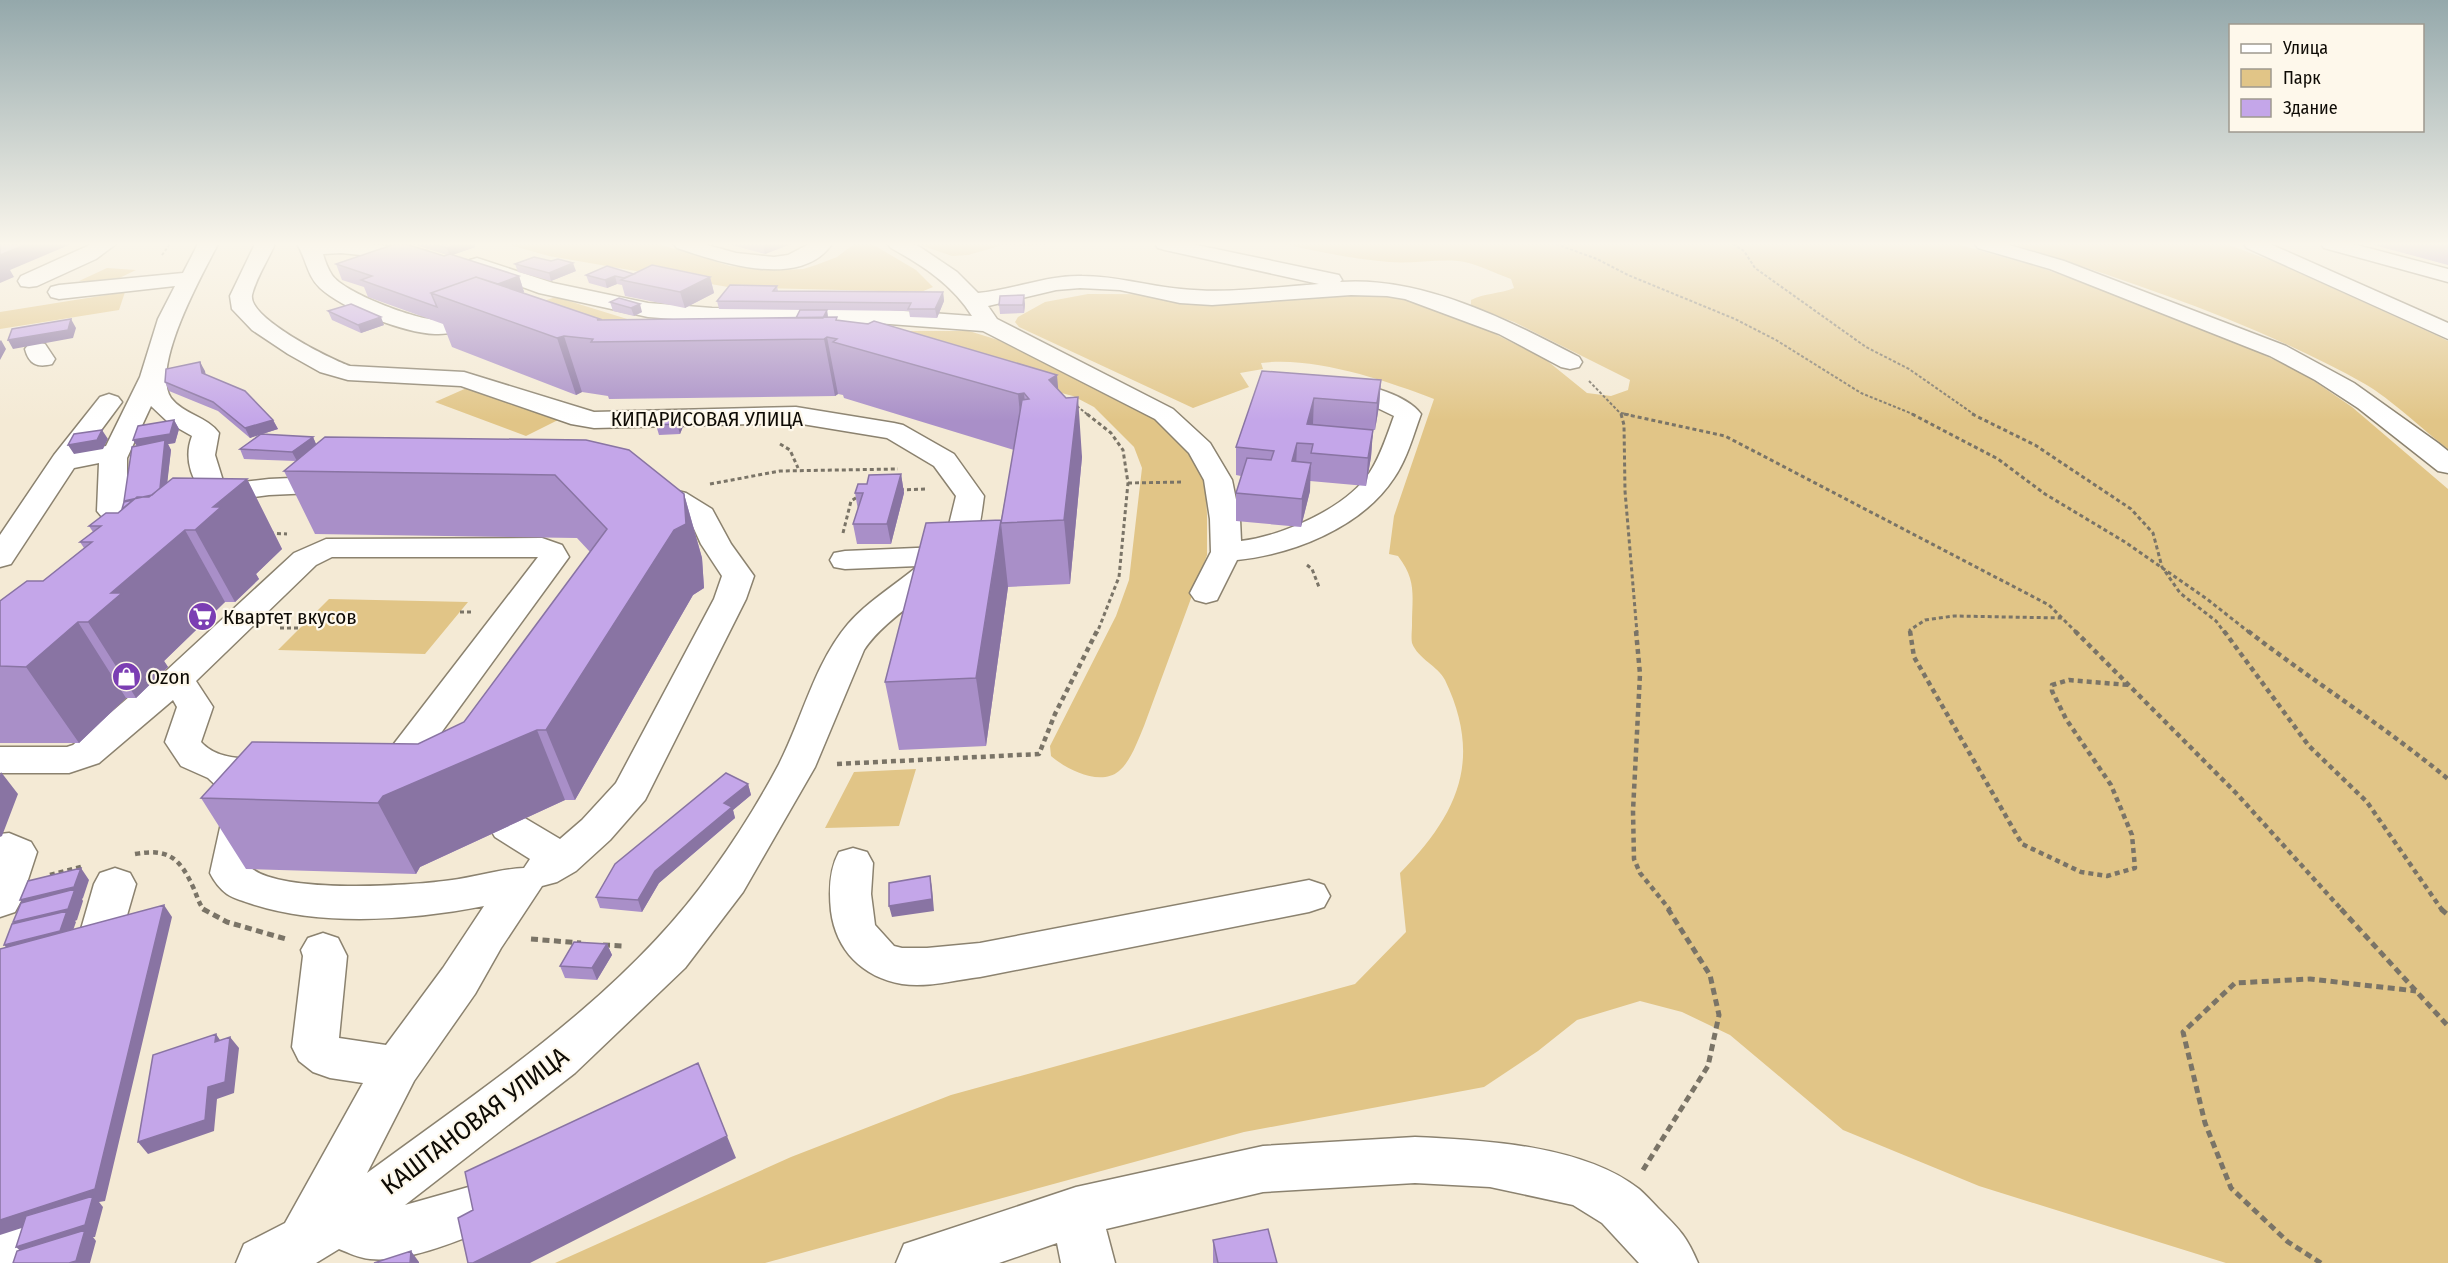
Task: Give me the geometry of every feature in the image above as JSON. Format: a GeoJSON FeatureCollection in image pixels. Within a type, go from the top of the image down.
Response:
{"type":"FeatureCollection","features":[{"type":"Feature","properties":{"kind":"street"},"geometry":{"type":"LineString","coordinates":[[112,511],[115,452],[152,377],[169,318],[178,303]]}},
{"type":"Feature","properties":{"kind":"street","name":"КИПАРИСОВАЯ УЛИЦА"},"geometry":{"type":"LineString","coordinates":[[242,303],[243,309],[260,325],[329,367],[355,374],[464,379],[587,419],[796,415],[894,431],[944,460],[965,488]]}},
{"type":"Feature","properties":{"kind":"street"},"geometry":{"type":"LineString","coordinates":[[367,303],[425,326],[455,325],[509,303]]}},
{"type":"Feature","properties":{"kind":"street"},"geometry":{"type":"LineString","coordinates":[[616,303],[648,310],[685,313],[876,316],[988,324],[1164,414],[1200,449],[1218,480],[1225,519],[1226,552],[1206,593]]}},
{"type":"Feature","properties":{"kind":"street"},"geometry":{"type":"LineString","coordinates":[[976,303],[988,324]]}},
{"type":"Feature","properties":{"kind":"street"},"geometry":{"type":"LineString","coordinates":[[1436,303],[1507,329],[1570,362]]}},
{"type":"Feature","properties":{"kind":"street"},"geometry":{"type":"LineString","coordinates":[[2156,303],[2309,365],[2399,424],[2448,465]]}},
{"type":"Feature","properties":{"kind":"street"},"geometry":{"type":"LineString","coordinates":[[2384,303],[2448,332]]}},
{"type":"Feature","properties":{"kind":"street"},"geometry":{"type":"LineString","coordinates":[[152,377],[159,400],[178,417],[206,433],[201,442],[205,476],[214,490],[213,494]]}},
{"type":"Feature","properties":{"kind":"street"},"geometry":{"type":"LineString","coordinates":[[1226,552],[1254,550],[1307,532],[1341,513],[1375,486],[1394,451],[1408,414],[1394,403],[1376,396],[1325,388]]}},
{"type":"Feature","properties":{"kind":"street"},"geometry":{"type":"LineString","coordinates":[[0,558],[64,460],[110,402]]}},
{"type":"Feature","properties":{"kind":"street"},"geometry":{"type":"LineString","coordinates":[[64,460],[115,452]]}},
{"type":"Feature","properties":{"kind":"street"},"geometry":{"type":"LineString","coordinates":[[172,524],[213,494],[304,484],[365,484]]}},
{"type":"Feature","properties":{"kind":"street"},"geometry":{"type":"LineString","coordinates":[[221,769],[248,793],[230,873],[236,882],[252,889],[290,899],[428,899],[523,883],[561,860],[596,830],[631,791],[730,599],[738,576],[716,544],[702,515],[676,499],[618,488]]}},
{"type":"Feature","properties":{"kind":"street"},"geometry":{"type":"LineString","coordinates":[[674,951],[728,881],[796,767],[847,650],[860,631],[888,605],[950,556],[961,537],[970,496],[965,488]]}},
{"type":"Feature","properties":{"kind":"street"},"geometry":{"type":"LineString","coordinates":[[0,760],[69,760],[80,757],[142,705],[178,679],[305,559],[326,548],[542,548],[551,551],[554,557],[534,587],[406,754],[411,771],[361,778],[221,769],[200,762],[187,752],[183,742],[195,707],[178,679]]}},
{"type":"Feature","properties":{"kind":"street"},"geometry":{"type":"LineString","coordinates":[[845,560],[950,556]]}},
{"type":"Feature","properties":{"kind":"street"},"geometry":{"type":"LineString","coordinates":[[534,587],[567,583]]}},
{"type":"Feature","properties":{"kind":"street"},"geometry":{"type":"LineString","coordinates":[[509,827],[561,860]]}},
{"type":"Feature","properties":{"kind":"street"},"geometry":{"type":"LineString","coordinates":[[0,849],[9,848],[17,852],[0,901]]}},
{"type":"Feature","properties":{"kind":"street"},"geometry":{"type":"LineString","coordinates":[[853,863],[850,894],[855,932],[879,958],[902,966],[927,966],[980,960],[1309,896]]}},
{"type":"Feature","properties":{"kind":"street"},"geometry":{"type":"LineString","coordinates":[[302,1242],[397,1067],[459,981],[486,936],[523,883]]}},
{"type":"Feature","properties":{"kind":"street"},"geometry":{"type":"LineString","coordinates":[[100,936],[115,884]]}},
{"type":"Feature","properties":{"kind":"street"},"geometry":{"type":"LineString","coordinates":[[323,950],[325,956],[315,1047],[330,1058],[397,1067]]}},
{"type":"Feature","properties":{"kind":"street","name":"КАШТАНОВАЯ УЛИЦА"},"geometry":{"type":"LineString","coordinates":[[302,1242],[378,1195],[558,1059],[674,951]]}},
{"type":"Feature","properties":{"kind":"street"},"geometry":{"type":"LineString","coordinates":[[941,1260],[1076,1212],[1263,1169],[1415,1160],[1490,1164],[1583,1184],[1620,1206],[1666,1253],[1671,1263]]}},
{"type":"Feature","properties":{"kind":"street"},"geometry":{"type":"LineString","coordinates":[[302,1242],[359,1232],[376,1234],[413,1227],[472,1211]]}},
{"type":"Feature","properties":{"kind":"street"},"geometry":{"type":"LineString","coordinates":[[1076,1212],[1088,1263]]}},
{"type":"Feature","properties":{"kind":"path"},"geometry":{"type":"LineString","coordinates":[[1694,303],[1776,340],[1861,393],[1925,419],[1998,459],[2045,494],[2162,567],[2305,675],[2400,739],[2448,779]]}},
{"type":"Feature","properties":{"kind":"path"},"geometry":{"type":"LineString","coordinates":[[1804,303],[1866,347],[1909,369],[1967,411],[2035,445],[2131,509],[2153,533],[2162,567],[2180,593],[2216,621],[2309,746],[2367,802],[2441,909],[2448,915]]}},
{"type":"Feature","properties":{"kind":"path"},"geometry":{"type":"LineString","coordinates":[[1570,362],[1621,413],[1624,426],[1625,491],[1640,675],[1633,811],[1634,859],[1640,873],[1672,913],[1710,975],[1719,1015],[1708,1066],[1620,1206]]}},
{"type":"Feature","properties":{"kind":"path"},"geometry":{"type":"LineString","coordinates":[[1621,413],[1725,436],[2049,605],[2236,793],[2448,1026]]}},
{"type":"Feature","properties":{"kind":"path"},"geometry":{"type":"LineString","coordinates":[[790,450],[798,468]]}},
{"type":"Feature","properties":{"kind":"path"},"geometry":{"type":"LineString","coordinates":[[676,499],[710,484],[766,471],[798,468],[904,469]]}},
{"type":"Feature","properties":{"kind":"path"},"geometry":{"type":"LineString","coordinates":[[1128,483],[1177,482]]}},
{"type":"Feature","properties":{"kind":"path"},"geometry":{"type":"LineString","coordinates":[[889,490],[965,488]]}},
{"type":"Feature","properties":{"kind":"path"},"geometry":{"type":"LineString","coordinates":[[845,560],[836,557],[851,501],[864,494]]}},
{"type":"Feature","properties":{"kind":"path"},"geometry":{"type":"LineString","coordinates":[[259,533],[291,534],[326,548]]}},
{"type":"Feature","properties":{"kind":"path"},"geometry":{"type":"LineString","coordinates":[[2063,618],[1954,616],[1925,620],[1910,630],[1914,657],[2022,844],[2081,872],[2107,876],[2135,868],[2132,835],[2111,785],[2066,719],[2052,690],[2052,685],[2069,680],[2129,685]]}},
{"type":"Feature","properties":{"kind":"path"},"geometry":{"type":"LineString","coordinates":[[796,767],[1039,754]]}},
{"type":"Feature","properties":{"kind":"path"},"geometry":{"type":"LineString","coordinates":[[486,936],[674,951]]}},
{"type":"Feature","properties":{"kind":"path"},"geometry":{"type":"LineString","coordinates":[[2321,1263],[2288,1242],[2231,1188],[2205,1123],[2183,1032],[2235,983],[2310,979],[2416,991]]}},
{"type":"Feature","properties":{"kind":"green space"},"geometry":{"type":"Polygon","coordinates":[[[57,303],[121,303],[119,310],[0,329],[0,312],[57,303]]]}},
{"type":"Feature","properties":{"kind":"green space"},"geometry":{"type":"Polygon","coordinates":[[[537,303],[575,303],[653,327],[688,331],[969,331],[998,340],[1167,426],[1182,439],[1205,473],[1207,555],[1144,726],[1127,762],[1119,771],[1111,775],[1093,777],[1074,771],[1051,756],[1050,746],[1116,616],[1129,580],[1142,468],[1134,447],[1094,407],[1073,396],[911,354],[679,352],[521,308],[537,303]]]}},
{"type":"Feature","properties":{"kind":"green space"},"geometry":{"type":"Polygon","coordinates":[[[1043,303],[1416,303],[1489,331],[1545,359],[1587,393],[1611,396],[1628,390],[1630,380],[1514,322],[1471,306],[1471,303],[2138,303],[2193,323],[2301,372],[2352,407],[2448,489],[2448,1263],[2226,1263],[1979,1186],[1843,1130],[1730,1035],[1682,1012],[1640,1001],[1577,1020],[1538,1051],[1484,1087],[1244,1132],[765,1263],[555,1263],[791,1157],[951,1095],[1355,984],[1406,932],[1400,873],[1437,829],[1450,807],[1463,761],[1462,736],[1456,709],[1445,680],[1419,654],[1412,643],[1411,581],[1398,556],[1389,554],[1394,516],[1434,399],[1349,371],[1326,366],[1281,362],[1261,363],[1263,369],[1240,373],[1249,387],[1193,408],[1019,327],[1015,322],[1018,317],[1043,303]]]}},
{"type":"Feature","properties":{"kind":"green space"},"geometry":{"type":"Polygon","coordinates":[[[2187,303],[2365,303],[2448,341],[2448,449],[2365,384],[2281,342],[2187,303]]]}},
{"type":"Feature","properties":{"kind":"green space"},"geometry":{"type":"Polygon","coordinates":[[[469,387],[560,419],[526,436],[435,402],[469,387]]]}},
{"type":"Feature","properties":{"kind":"green space"},"geometry":{"type":"Polygon","coordinates":[[[329,599],[468,602],[425,654],[278,650],[329,599]]]}},
{"type":"Feature","properties":{"kind":"green space"},"geometry":{"type":"Polygon","coordinates":[[[916,769],[899,826],[825,828],[854,772],[916,769]]]}},
{"type":"Feature","properties":{"kind":"building"},"geometry":{"type":"Polygon","coordinates":[[[459,303],[553,303],[600,319],[597,320],[837,317],[836,320],[868,324],[874,321],[1057,375],[1049,380],[1066,398],[1078,397],[1064,520],[1001,523],[1022,400],[1029,399],[1024,393],[1018,394],[833,342],[837,339],[827,337],[824,339],[591,342],[593,339],[564,336],[557,338],[459,303]]]}},
{"type":"Feature","properties":{"kind":"building"},"geometry":{"type":"Polygon","coordinates":[[[613,303],[640,304],[631,308],[613,303]]]}},
{"type":"Feature","properties":{"kind":"building"},"geometry":{"type":"Polygon","coordinates":[[[905,303],[938,303],[935,309],[908,309],[911,303],[905,303]]]}},
{"type":"Feature","properties":{"kind":"building"},"geometry":{"type":"Polygon","coordinates":[[[999,303],[1023,303],[1023,305],[999,305],[999,303]]]}},
{"type":"Feature","properties":{"kind":"building"},"geometry":{"type":"Polygon","coordinates":[[[351,304],[381,317],[358,325],[328,311],[351,304]]]}},
{"type":"Feature","properties":{"kind":"building"},"geometry":{"type":"Polygon","coordinates":[[[800,310],[827,310],[823,318],[796,318],[800,310]]]}},
{"type":"Feature","properties":{"kind":"building"},"geometry":{"type":"Polygon","coordinates":[[[71,319],[68,330],[8,340],[12,329],[71,319]]]}},
{"type":"Feature","properties":{"kind":"building"},"geometry":{"type":"Polygon","coordinates":[[[200,362],[202,373],[245,391],[273,420],[245,428],[213,402],[165,382],[166,369],[200,362]]]}},
{"type":"Feature","properties":{"kind":"building"},"geometry":{"type":"Polygon","coordinates":[[[1262,371],[1381,380],[1377,403],[1314,398],[1307,424],[1373,430],[1368,458],[1311,453],[1313,444],[1297,443],[1292,461],[1311,463],[1302,499],[1236,493],[1247,458],[1271,460],[1274,451],[1236,447],[1262,371]]]}},
{"type":"Feature","properties":{"kind":"building"},"geometry":{"type":"Polygon","coordinates":[[[681,415],[677,424],[656,425],[661,416],[681,415]]]}},
{"type":"Feature","properties":{"kind":"building"},"geometry":{"type":"Polygon","coordinates":[[[174,420],[170,434],[133,440],[138,426],[174,420]]]}},
{"type":"Feature","properties":{"kind":"building"},"geometry":{"type":"Polygon","coordinates":[[[102,430],[97,440],[68,445],[74,434],[102,430]]]}},
{"type":"Feature","properties":{"kind":"building"},"geometry":{"type":"Polygon","coordinates":[[[261,434],[313,437],[292,452],[240,449],[261,434]]]}},
{"type":"Feature","properties":{"kind":"building"},"geometry":{"type":"Polygon","coordinates":[[[325,437],[586,440],[629,450],[684,494],[686,524],[674,530],[546,730],[537,730],[383,796],[378,803],[201,798],[252,742],[418,744],[464,722],[607,529],[555,475],[284,471],[325,437]]]}},
{"type":"Feature","properties":{"kind":"building"},"geometry":{"type":"Polygon","coordinates":[[[165,440],[160,488],[152,495],[124,501],[132,447],[165,440]]]}},
{"type":"Feature","properties":{"kind":"building"},"geometry":{"type":"Polygon","coordinates":[[[901,474],[887,524],[853,524],[863,493],[855,493],[858,484],[867,484],[869,475],[901,474]]]}},
{"type":"Feature","properties":{"kind":"building"},"geometry":{"type":"Polygon","coordinates":[[[173,478],[247,479],[213,507],[221,507],[195,530],[185,530],[111,593],[122,593],[88,622],[78,622],[26,667],[0,666],[0,601],[27,581],[43,581],[92,542],[80,542],[101,526],[89,526],[106,513],[118,513],[137,497],[149,497],[173,478]]]}},
{"type":"Feature","properties":{"kind":"building"},"geometry":{"type":"Polygon","coordinates":[[[133,500],[122,509],[124,502],[133,500]]]}},
{"type":"Feature","properties":{"kind":"building"},"geometry":{"type":"Polygon","coordinates":[[[1001,520],[976,678],[885,682],[926,523],[1001,520]]]}},
{"type":"Feature","properties":{"kind":"building"},"geometry":{"type":"Polygon","coordinates":[[[726,773],[748,784],[724,803],[732,807],[655,871],[638,900],[596,897],[615,864],[726,773]]]}},
{"type":"Feature","properties":{"kind":"building"},"geometry":{"type":"Polygon","coordinates":[[[81,868],[74,887],[20,900],[28,881],[81,868]]]}},
{"type":"Feature","properties":{"kind":"building"},"geometry":{"type":"Polygon","coordinates":[[[930,876],[932,899],[889,906],[889,883],[930,876]]]}},
{"type":"Feature","properties":{"kind":"building"},"geometry":{"type":"Polygon","coordinates":[[[75,889],[68,909],[13,922],[21,903],[75,889]]]}},
{"type":"Feature","properties":{"kind":"building"},"geometry":{"type":"Polygon","coordinates":[[[164,905],[95,1189],[0,1220],[0,949],[164,905]]]}},
{"type":"Feature","properties":{"kind":"building"},"geometry":{"type":"Polygon","coordinates":[[[67,911],[60,931],[4,945],[12,924],[67,911]]]}},
{"type":"Feature","properties":{"kind":"building"},"geometry":{"type":"Polygon","coordinates":[[[574,942],[607,944],[592,968],[560,966],[574,942]]]}},
{"type":"Feature","properties":{"kind":"building"},"geometry":{"type":"Polygon","coordinates":[[[216,1034],[215,1042],[230,1037],[225,1082],[208,1087],[205,1120],[138,1142],[153,1055],[216,1034]]]}},
{"type":"Feature","properties":{"kind":"building"},"geometry":{"type":"Polygon","coordinates":[[[698,1063],[727,1136],[473,1263],[468,1263],[458,1218],[473,1210],[465,1172],[698,1063]]]}},
{"type":"Feature","properties":{"kind":"building"},"geometry":{"type":"Polygon","coordinates":[[[93,1196],[85,1225],[16,1247],[26,1216],[93,1196]]]}},
{"type":"Feature","properties":{"kind":"building"},"geometry":{"type":"Polygon","coordinates":[[[1268,1229],[1277,1263],[1218,1263],[1213,1240],[1268,1229]]]}},
{"type":"Feature","properties":{"kind":"building"},"geometry":{"type":"Polygon","coordinates":[[[85,1230],[76,1261],[13,1263],[17,1251],[85,1230]]]}},
{"type":"Feature","properties":{"kind":"building"},"geometry":{"type":"Polygon","coordinates":[[[411,1251],[410,1263],[374,1263],[411,1251]]]}},
{"type":"Feature","properties":{"kind":"place","name":"Квартет вкусов"},"geometry":{"type":"Point","coordinates":[202,617]}},
{"type":"Feature","properties":{"kind":"place","name":"Ozon"},"geometry":{"type":"Point","coordinates":[126,677]}}]}
